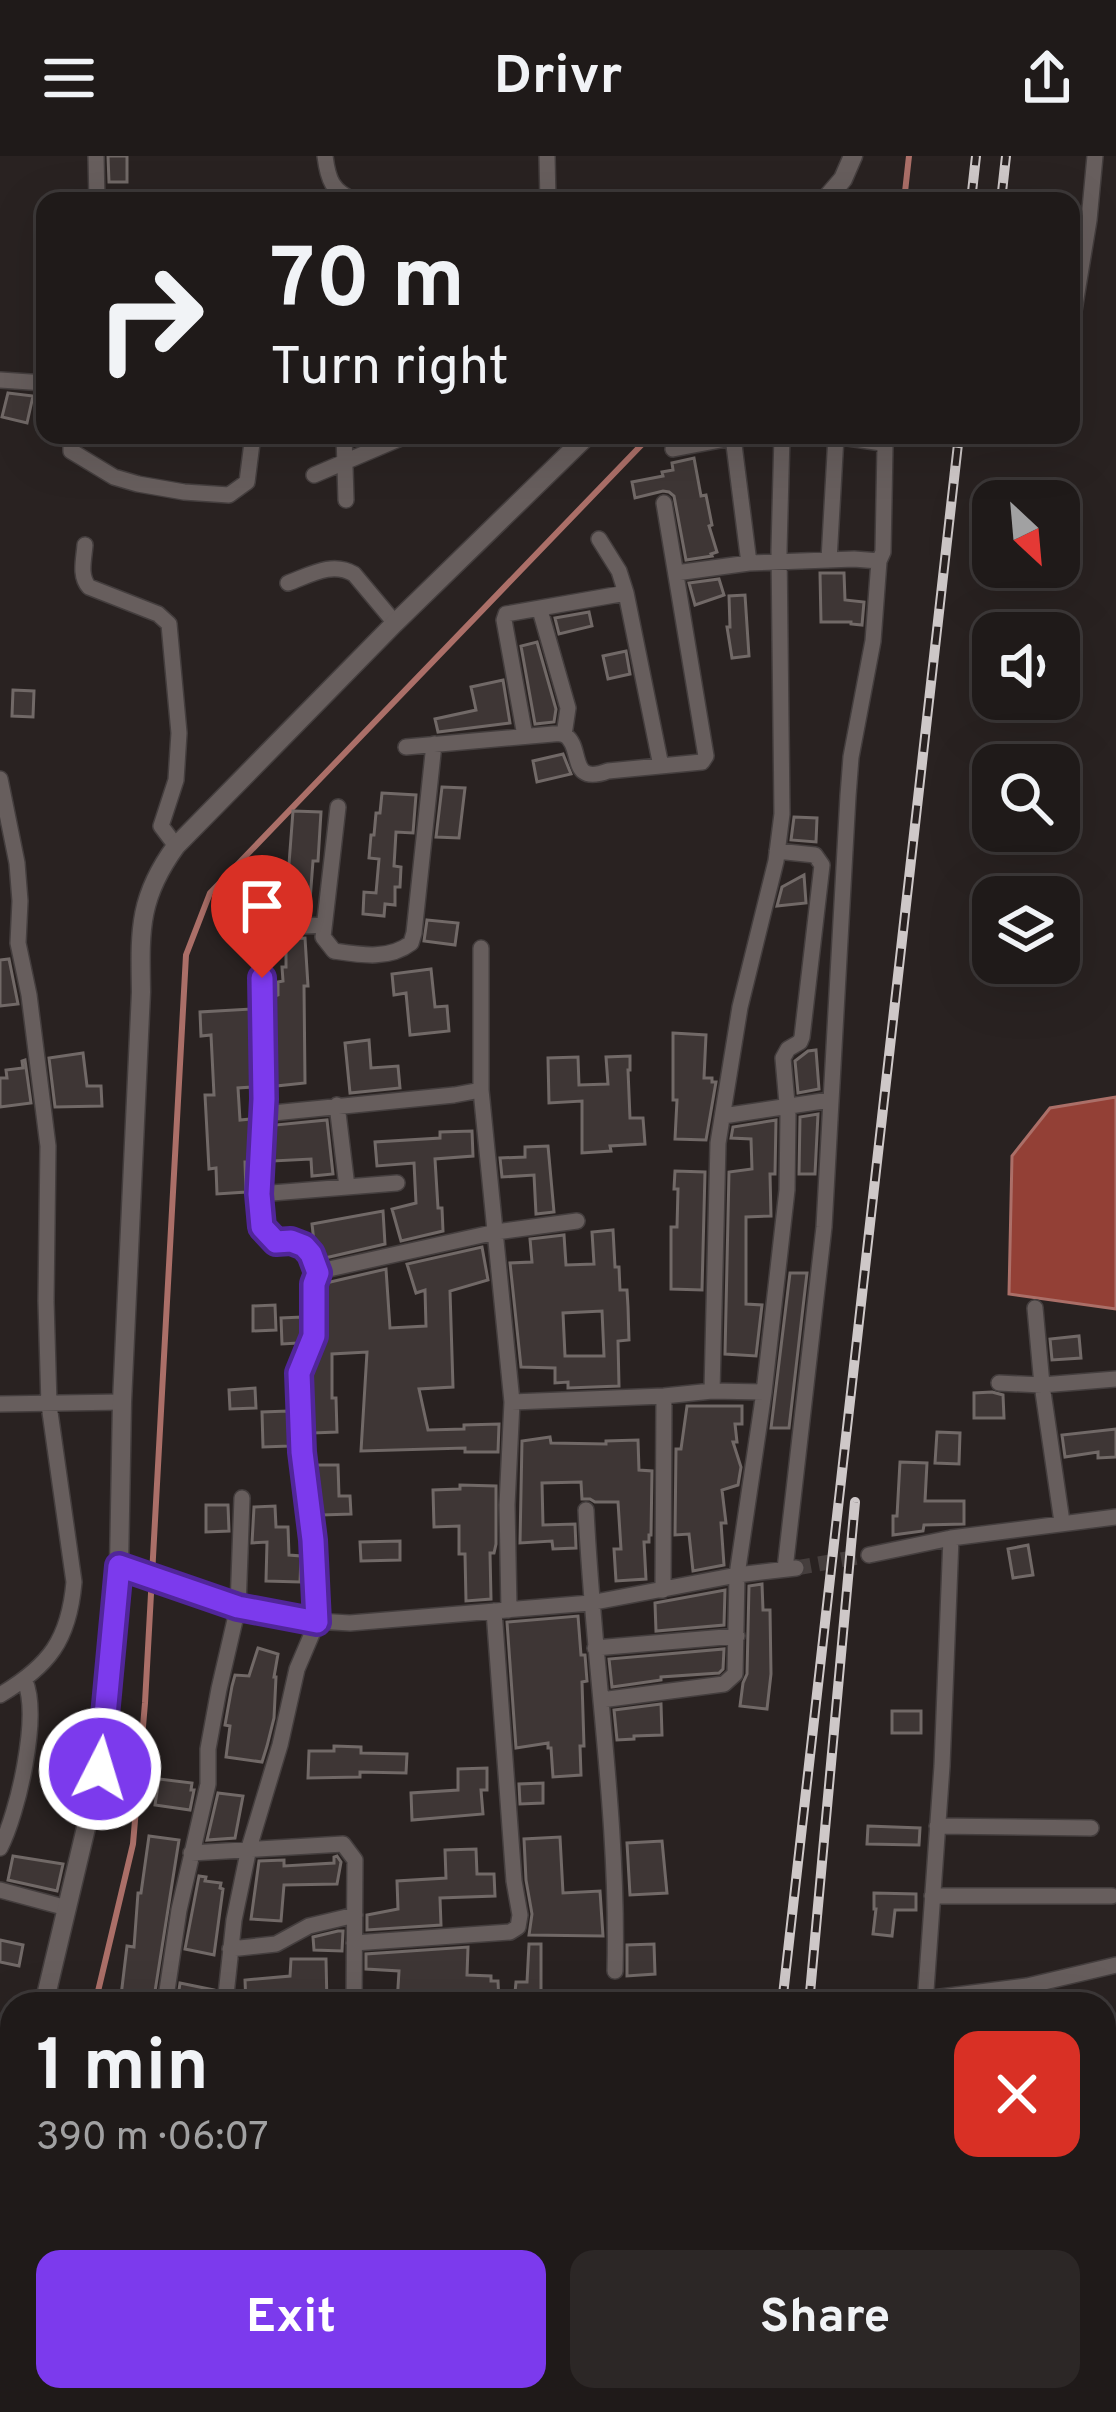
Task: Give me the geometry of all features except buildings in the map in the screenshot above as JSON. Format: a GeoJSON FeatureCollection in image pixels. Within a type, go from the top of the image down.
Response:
{"type":"FeatureCollection","features":[{"type":"Feature","properties":{"kind":"street"},"geometry":{"type":"LineString","coordinates":[[96,156],[97,192]]}},
{"type":"Feature","properties":{"kind":"street"},"geometry":{"type":"LineString","coordinates":[[326,156],[327,175],[337,192]]}},
{"type":"Feature","properties":{"kind":"street"},"geometry":{"type":"LineString","coordinates":[[547,156],[548,192]]}},
{"type":"Feature","properties":{"kind":"street"},"geometry":{"type":"LineString","coordinates":[[832,192],[853,156]]}},
{"type":"Feature","properties":{"kind":"street"},"geometry":{"type":"LineString","coordinates":[[1080,277],[1095,156]]}},
{"type":"Feature","properties":{"kind":"street"},"geometry":{"type":"LineString","coordinates":[[0,380],[36,382]]}},
{"type":"Feature","properties":{"kind":"street"},"geometry":{"type":"LineString","coordinates":[[71,444],[71,451],[114,478],[184,492],[229,494],[247,482],[253,444]]}},
{"type":"Feature","properties":{"kind":"street"},"geometry":{"type":"LineString","coordinates":[[344,444],[346,500]]}},
{"type":"Feature","properties":{"kind":"street"},"geometry":{"type":"LineString","coordinates":[[314,475],[387,444]]}},
{"type":"Feature","properties":{"kind":"street"},"geometry":{"type":"LineString","coordinates":[[47,1992],[100,1769],[119,1566],[142,917],[160,869],[176,847],[578,444]]}},
{"type":"Feature","properties":{"kind":"street"},"geometry":{"type":"LineString","coordinates":[[674,448],[696,444]]}},
{"type":"Feature","properties":{"kind":"street"},"geometry":{"type":"LineString","coordinates":[[741,444],[749,563]]}},
{"type":"Feature","properties":{"kind":"street"},"geometry":{"type":"LineString","coordinates":[[712,1391],[722,1116],[782,814],[782,444]]}},
{"type":"Feature","properties":{"kind":"street"},"geometry":{"type":"LineString","coordinates":[[829,560],[832,444]]}},
{"type":"Feature","properties":{"kind":"street"},"geometry":{"type":"LineString","coordinates":[[119,1566],[238,1607],[317,1622],[350,1623],[590,1603],[790,1569],[824,1227],[851,757],[884,537],[883,444]]}},
{"type":"Feature","properties":{"kind":"street"},"geometry":{"type":"LineString","coordinates":[[406,747],[564,735],[578,765],[597,776],[702,762],[706,756],[664,503]]}},
{"type":"Feature","properties":{"kind":"street"},"geometry":{"type":"LineString","coordinates":[[599,539],[626,593],[661,766]]}},
{"type":"Feature","properties":{"kind":"street"},"geometry":{"type":"LineString","coordinates":[[85,544],[83,573],[89,587],[158,614],[169,624],[179,733],[176,780],[161,826],[176,847]]}},
{"type":"Feature","properties":{"kind":"street"},"geometry":{"type":"LineString","coordinates":[[676,573],[781,561],[879,561]]}},
{"type":"Feature","properties":{"kind":"street"},"geometry":{"type":"LineString","coordinates":[[288,583],[327,568],[345,568],[395,623]]}},
{"type":"Feature","properties":{"kind":"street"},"geometry":{"type":"LineString","coordinates":[[524,736],[504,620],[510,612],[626,593]]}},
{"type":"Feature","properties":{"kind":"street"},"geometry":{"type":"LineString","coordinates":[[540,610],[568,708],[564,735]]}},
{"type":"Feature","properties":{"kind":"street"},"geometry":{"type":"LineString","coordinates":[[338,807],[323,937],[334,951],[368,956],[400,951],[412,943],[434,745]]}},
{"type":"Feature","properties":{"kind":"street"},"geometry":{"type":"LineString","coordinates":[[0,779],[17,863],[18,943],[48,1146],[49,1405],[74,1594],[52,1656],[25,1681],[0,1695]]}},
{"type":"Feature","properties":{"kind":"street"},"geometry":{"type":"LineString","coordinates":[[601,1700],[724,1684],[736,1675],[737,1575],[787,1190],[783,1058],[802,1037],[822,865],[815,856],[777,850]]}},
{"type":"Feature","properties":{"kind":"street"},"geometry":{"type":"LineString","coordinates":[[225,1992],[250,1849],[298,1669],[317,1622],[299,1373],[314,1336],[318,1273],[304,1246],[276,1242],[262,1227],[262,935],[279,926],[324,925]]}},
{"type":"Feature","properties":{"kind":"street"},"geometry":{"type":"LineString","coordinates":[[354,1943],[510,1932],[518,1927],[520,1915],[514,1881],[501,1611],[512,1402],[481,1090],[482,948]]}},
{"type":"Feature","properties":{"kind":"street"},"geometry":{"type":"LineString","coordinates":[[263,1114],[481,1090]]}},
{"type":"Feature","properties":{"kind":"street"},"geometry":{"type":"LineString","coordinates":[[722,1116],[830,1100]]}},
{"type":"Feature","properties":{"kind":"street"},"geometry":{"type":"LineString","coordinates":[[337,1105],[346,1187]]}},
{"type":"Feature","properties":{"kind":"street"},"geometry":{"type":"LineString","coordinates":[[259,1194],[397,1183]]}},
{"type":"Feature","properties":{"kind":"street"},"geometry":{"type":"LineString","coordinates":[[318,1273],[496,1232],[577,1221]]}},
{"type":"Feature","properties":{"kind":"street"},"geometry":{"type":"LineString","coordinates":[[1035,1308],[1062,1522]]}},
{"type":"Feature","properties":{"kind":"street"},"geometry":{"type":"LineString","coordinates":[[998,1383],[1116,1379]]}},
{"type":"Feature","properties":{"kind":"street"},"geometry":{"type":"LineString","coordinates":[[512,1402],[764,1392]]}},
{"type":"Feature","properties":{"kind":"street"},"geometry":{"type":"LineString","coordinates":[[663,1590],[664,1396]]}},
{"type":"Feature","properties":{"kind":"street"},"geometry":{"type":"LineString","coordinates":[[0,1404],[122,1402]]}},
{"type":"Feature","properties":{"kind":"street"},"geometry":{"type":"LineString","coordinates":[[167,1992],[179,1910],[208,1784],[208,1749],[219,1689],[238,1607],[242,1498]]}},
{"type":"Feature","properties":{"kind":"street"},"geometry":{"type":"LineString","coordinates":[[586,1510],[590,1603],[608,1761],[615,1971]]}},
{"type":"Feature","properties":{"kind":"street"},"geometry":{"type":"LineString","coordinates":[[869,1555],[951,1538],[1116,1517]]}},
{"type":"Feature","properties":{"kind":"street"},"geometry":{"type":"LineString","coordinates":[[926,1992],[951,1538]]}},
{"type":"Feature","properties":{"kind":"street"},"geometry":{"type":"LineString","coordinates":[[596,1648],[737,1636]]}},
{"type":"Feature","properties":{"kind":"street"},"geometry":{"type":"LineString","coordinates":[[0,1848],[17,1799],[28,1738],[31,1694],[25,1681]]}},
{"type":"Feature","properties":{"kind":"street"},"geometry":{"type":"LineString","coordinates":[[937,1826],[1091,1828]]}},
{"type":"Feature","properties":{"kind":"street"},"geometry":{"type":"LineString","coordinates":[[191,1853],[343,1844],[355,1860],[354,1992]]}},
{"type":"Feature","properties":{"kind":"street"},"geometry":{"type":"LineString","coordinates":[[0,1890],[67,1908]]}},
{"type":"Feature","properties":{"kind":"street"},"geometry":{"type":"LineString","coordinates":[[932,1896],[1112,1896]]}},
{"type":"Feature","properties":{"kind":"street"},"geometry":{"type":"LineString","coordinates":[[230,1949],[276,1944],[309,1926],[355,1915]]}},
{"type":"Feature","properties":{"kind":"street"},"geometry":{"type":"LineString","coordinates":[[1032,1992],[1116,1966]]}},
{"type":"Feature","properties":{"kind":"shaded area"},"geometry":{"type":"Polygon","coordinates":[[[1116,1097],[1116,1309],[1009,1294],[1012,1156],[1050,1108],[1116,1097]]]}},
{"type":"Feature","properties":{"kind":"waterway"},"geometry":{"type":"LineString","coordinates":[[905,192],[909,156]]}},
{"type":"Feature","properties":{"kind":"waterway"},"geometry":{"type":"LineString","coordinates":[[98,1992],[133,1844],[145,1703],[186,955],[210,893],[642,444]]}},
{"type":"Feature","properties":{"kind":"tunnel"},"geometry":{"type":"LineString","coordinates":[[796,1568],[869,1555]]}},
{"type":"Feature","properties":{"kind":"railway"},"geometry":{"type":"LineString","coordinates":[[972,192],[976,156]]}},
{"type":"Feature","properties":{"kind":"railway"},"geometry":{"type":"LineString","coordinates":[[1002,192],[1006,156]]}},
{"type":"Feature","properties":{"kind":"railway"},"geometry":{"type":"LineString","coordinates":[[783,1992],[958,444]]}},
{"type":"Feature","properties":{"kind":"railway"},"geometry":{"type":"LineString","coordinates":[[810,1992],[855,1502]]}},
{"type":"Feature","properties":{"kind":"route"},"geometry":{"type":"LineString","coordinates":[[100,1769],[119,1566],[238,1607],[317,1622],[299,1373],[314,1336],[314,1278],[318,1273],[304,1246],[276,1242],[262,1227],[262,978]]}}]}
